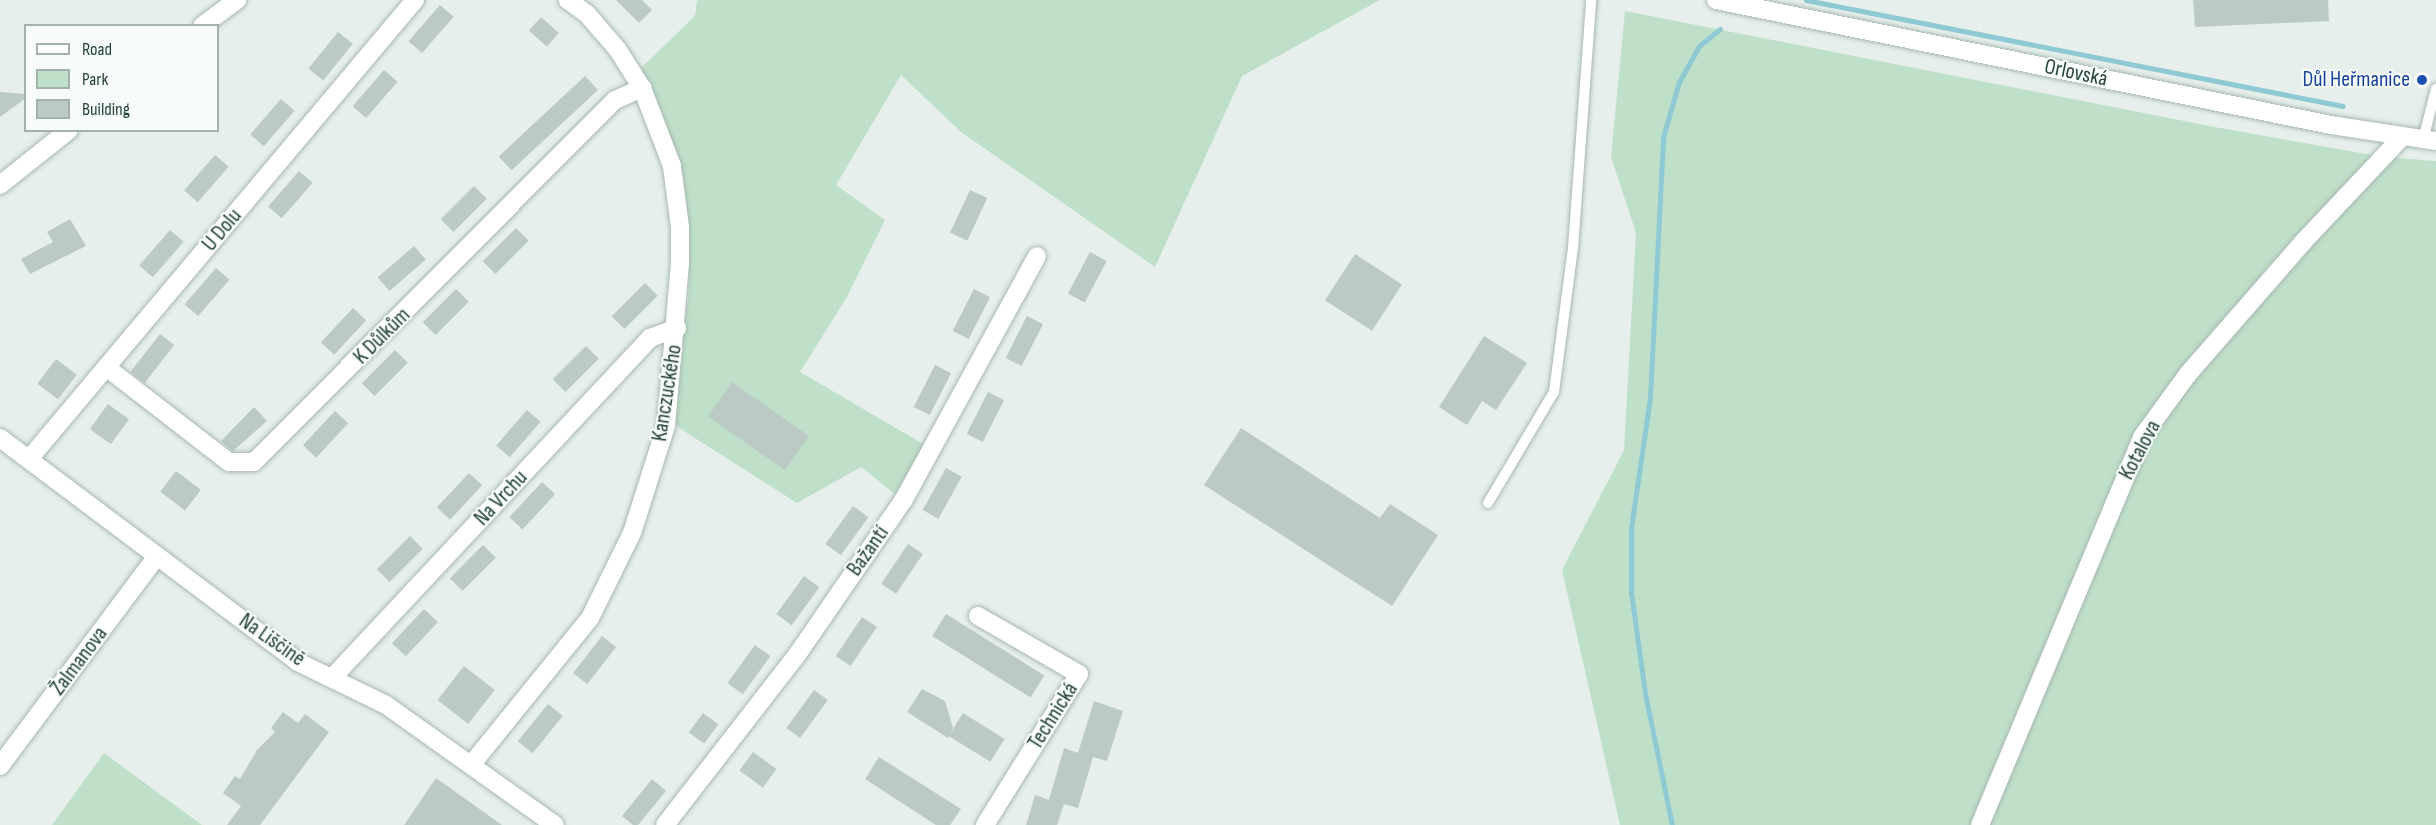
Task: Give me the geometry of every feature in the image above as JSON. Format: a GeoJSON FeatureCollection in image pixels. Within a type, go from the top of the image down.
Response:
{"type":"FeatureCollection","features":[{"type":"Feature","properties":{"kind":"street"},"geometry":{"type":"LineString","coordinates":[[205,24],[237,0]]}},
{"type":"Feature","properties":{"kind":"street","name":"U Dolu"},"geometry":{"type":"LineString","coordinates":[[29,459],[415,0]]}},
{"type":"Feature","properties":{"kind":"street","name":"Kanczuckého"},"geometry":{"type":"LineString","coordinates":[[471,765],[590,618],[632,533],[666,426],[677,328],[678,197],[663,136],[642,88],[610,41],[587,14],[568,0]]}},
{"type":"Feature","properties":{"kind":"street","name":"Orlovská"},"geometry":{"type":"LineString","coordinates":[[1716,0],[2401,138],[2429,141]]}},
{"type":"Feature","properties":{"kind":"street","name":"K Důlkům"},"geometry":{"type":"LineString","coordinates":[[106,368],[229,462],[254,462],[615,100],[642,88]]}},
{"type":"Feature","properties":{"kind":"street"},"geometry":{"type":"LineString","coordinates":[[0,185],[66,132]]}},
{"type":"Feature","properties":{"kind":"street","name":"Kotalova"},"geometry":{"type":"LineString","coordinates":[[1980,825],[2142,437],[2188,374],[2303,242],[2401,138]]}},
{"type":"Feature","properties":{"kind":"street","name":"Bažantí"},"geometry":{"type":"LineString","coordinates":[[665,825],[796,655],[903,501],[1037,256]]}},
{"type":"Feature","properties":{"kind":"street","name":"Na Vrchu"},"geometry":{"type":"LineString","coordinates":[[332,678],[650,338],[677,328]]}},
{"type":"Feature","properties":{"kind":"street","name":"Na Liščině"},"geometry":{"type":"LineString","coordinates":[[0,438],[298,662],[386,705],[555,825]]}},
{"type":"Feature","properties":{"kind":"street","name":"Žalmanova"},"geometry":{"type":"LineString","coordinates":[[0,766],[157,556]]}},
{"type":"Feature","properties":{"kind":"street","name":"Technická"},"geometry":{"type":"LineString","coordinates":[[978,616],[1079,674],[985,825]]}},
{"type":"Feature","properties":{"kind":"lane"},"geometry":{"type":"LineString","coordinates":[[1488,503],[1554,392],[1573,248],[1592,0]]}},
{"type":"Feature","properties":{"kind":"lane"},"geometry":{"type":"LineString","coordinates":[[2429,141],[2436,90]]}},
{"type":"Feature","properties":{"kind":"green space"},"geometry":{"type":"Polygon","coordinates":[[[697,0],[1380,0],[1242,76],[1155,267],[961,132],[901,75],[836,185],[885,220],[847,297],[800,372],[925,445],[895,494],[861,467],[797,503],[673,424],[689,291],[687,202],[669,134],[653,93],[639,70],[695,16],[697,0]]]}},
{"type":"Feature","properties":{"kind":"green space"},"geometry":{"type":"Polygon","coordinates":[[[1625,11],[2220,128],[2383,157],[2436,161],[2436,825],[1620,825],[1562,570],[1624,450],[1636,233],[1611,157],[1625,11]]]}},
{"type":"Feature","properties":{"kind":"green space"},"geometry":{"type":"Polygon","coordinates":[[[104,753],[202,825],[52,825],[104,753]]]}},
{"type":"Feature","properties":{"kind":"building"},"geometry":{"type":"Polygon","coordinates":[[[616,0],[642,0],[652,10],[639,23],[616,0]]]}},
{"type":"Feature","properties":{"kind":"building"},"geometry":{"type":"Polygon","coordinates":[[[2193,0],[2328,0],[2329,21],[2195,27],[2193,0]]]}},
{"type":"Feature","properties":{"kind":"building"},"geometry":{"type":"Polygon","coordinates":[[[440,5],[454,17],[422,53],[409,41],[440,5]]]}},
{"type":"Feature","properties":{"kind":"building"},"geometry":{"type":"Polygon","coordinates":[[[541,17],[559,33],[547,46],[529,30],[541,17]]]}},
{"type":"Feature","properties":{"kind":"building"},"geometry":{"type":"Polygon","coordinates":[[[338,32],[353,44],[323,80],[308,69],[338,32]]]}},
{"type":"Feature","properties":{"kind":"building"},"geometry":{"type":"Polygon","coordinates":[[[384,70],[398,82],[366,118],[353,106],[384,70]]]}},
{"type":"Feature","properties":{"kind":"building"},"geometry":{"type":"Polygon","coordinates":[[[585,76],[598,90],[512,170],[499,156],[585,76]]]}},
{"type":"Feature","properties":{"kind":"building"},"geometry":{"type":"Polygon","coordinates":[[[0,92],[24,94],[24,99],[0,117],[0,92]]]}},
{"type":"Feature","properties":{"kind":"building"},"geometry":{"type":"Polygon","coordinates":[[[281,99],[295,111],[264,146],[250,134],[281,99]]]}},
{"type":"Feature","properties":{"kind":"building"},"geometry":{"type":"Polygon","coordinates":[[[215,155],[229,167],[198,202],[184,190],[215,155]]]}},
{"type":"Feature","properties":{"kind":"building"},"geometry":{"type":"Polygon","coordinates":[[[299,171],[313,183],[282,218],[268,206],[299,171]]]}},
{"type":"Feature","properties":{"kind":"building"},"geometry":{"type":"Polygon","coordinates":[[[474,186],[487,199],[453,232],[441,219],[474,186]]]}},
{"type":"Feature","properties":{"kind":"building"},"geometry":{"type":"Polygon","coordinates":[[[970,190],[987,198],[967,241],[950,233],[970,190]]]}},
{"type":"Feature","properties":{"kind":"building"},"geometry":{"type":"Polygon","coordinates":[[[70,219],[86,246],[30,274],[21,259],[53,242],[47,232],[70,219]]]}},
{"type":"Feature","properties":{"kind":"building"},"geometry":{"type":"Polygon","coordinates":[[[516,228],[529,241],[495,274],[483,261],[516,228]]]}},
{"type":"Feature","properties":{"kind":"building"},"geometry":{"type":"Polygon","coordinates":[[[170,230],[184,242],[153,277],[139,265],[170,230]]]}},
{"type":"Feature","properties":{"kind":"building"},"geometry":{"type":"Polygon","coordinates":[[[414,246],[426,260],[390,291],[378,277],[414,246]]]}},
{"type":"Feature","properties":{"kind":"building"},"geometry":{"type":"Polygon","coordinates":[[[1090,252],[1107,261],[1085,302],[1068,293],[1090,252]]]}},
{"type":"Feature","properties":{"kind":"building"},"geometry":{"type":"Polygon","coordinates":[[[1355,254],[1402,284],[1372,331],[1325,300],[1355,254]]]}},
{"type":"Feature","properties":{"kind":"building"},"geometry":{"type":"Polygon","coordinates":[[[216,268],[230,280],[198,316],[185,304],[216,268]]]}},
{"type":"Feature","properties":{"kind":"building"},"geometry":{"type":"Polygon","coordinates":[[[645,283],[658,296],[624,329],[612,316],[645,283]]]}},
{"type":"Feature","properties":{"kind":"building"},"geometry":{"type":"Polygon","coordinates":[[[456,289],[469,302],[435,335],[423,322],[456,289]]]}},
{"type":"Feature","properties":{"kind":"building"},"geometry":{"type":"Polygon","coordinates":[[[974,289],[990,297],[969,339],[953,331],[974,289]]]}},
{"type":"Feature","properties":{"kind":"building"},"geometry":{"type":"Polygon","coordinates":[[[353,308],[366,320],[334,355],[321,342],[353,308]]]}},
{"type":"Feature","properties":{"kind":"building"},"geometry":{"type":"Polygon","coordinates":[[[1027,316],[1043,324],[1022,366],[1006,358],[1027,316]]]}},
{"type":"Feature","properties":{"kind":"building"},"geometry":{"type":"Polygon","coordinates":[[[160,334],[174,345],[145,383],[130,372],[160,334]]]}},
{"type":"Feature","properties":{"kind":"building"},"geometry":{"type":"Polygon","coordinates":[[[1484,336],[1527,363],[1496,410],[1482,401],[1467,425],[1439,407],[1484,336]]]}},
{"type":"Feature","properties":{"kind":"building"},"geometry":{"type":"Polygon","coordinates":[[[586,346],[599,359],[565,392],[553,379],[586,346]]]}},
{"type":"Feature","properties":{"kind":"building"},"geometry":{"type":"Polygon","coordinates":[[[395,350],[408,363],[374,396],[362,383],[395,350]]]}},
{"type":"Feature","properties":{"kind":"building"},"geometry":{"type":"Polygon","coordinates":[[[56,359],[77,375],[58,399],[37,384],[56,359]]]}},
{"type":"Feature","properties":{"kind":"building"},"geometry":{"type":"Polygon","coordinates":[[[935,365],[951,373],[930,415],[914,407],[935,365]]]}},
{"type":"Feature","properties":{"kind":"building"},"geometry":{"type":"Polygon","coordinates":[[[732,382],[809,436],[785,470],[708,416],[732,382]]]}},
{"type":"Feature","properties":{"kind":"building"},"geometry":{"type":"Polygon","coordinates":[[[988,392],[1004,400],[983,442],[967,434],[988,392]]]}},
{"type":"Feature","properties":{"kind":"building"},"geometry":{"type":"Polygon","coordinates":[[[108,404],[129,419],[111,444],[90,429],[108,404]]]}},
{"type":"Feature","properties":{"kind":"building"},"geometry":{"type":"Polygon","coordinates":[[[254,407],[267,421],[233,451],[221,441],[254,407]]]}},
{"type":"Feature","properties":{"kind":"building"},"geometry":{"type":"Polygon","coordinates":[[[527,410],[541,422],[510,457],[496,445],[527,410]]]}},
{"type":"Feature","properties":{"kind":"building"},"geometry":{"type":"Polygon","coordinates":[[[335,411],[348,423],[316,458],[303,445],[335,411]]]}},
{"type":"Feature","properties":{"kind":"building"},"geometry":{"type":"Polygon","coordinates":[[[1241,428],[1380,518],[1390,504],[1438,535],[1392,606],[1204,485],[1241,428]]]}},
{"type":"Feature","properties":{"kind":"building"},"geometry":{"type":"Polygon","coordinates":[[[946,468],[962,477],[938,519],[923,510],[946,468]]]}},
{"type":"Feature","properties":{"kind":"building"},"geometry":{"type":"Polygon","coordinates":[[[176,471],[201,490],[185,510],[160,492],[176,471]]]}},
{"type":"Feature","properties":{"kind":"building"},"geometry":{"type":"Polygon","coordinates":[[[469,473],[482,485],[450,520],[437,507],[469,473]]]}},
{"type":"Feature","properties":{"kind":"building"},"geometry":{"type":"Polygon","coordinates":[[[542,482],[555,494],[522,529],[509,517],[542,482]]]}},
{"type":"Feature","properties":{"kind":"building"},"geometry":{"type":"Polygon","coordinates":[[[853,506],[868,517],[841,555],[825,544],[853,506]]]}},
{"type":"Feature","properties":{"kind":"building"},"geometry":{"type":"Polygon","coordinates":[[[410,536],[423,549],[389,582],[377,569],[410,536]]]}},
{"type":"Feature","properties":{"kind":"building"},"geometry":{"type":"Polygon","coordinates":[[[908,544],[923,554],[896,594],[881,584],[908,544]]]}},
{"type":"Feature","properties":{"kind":"building"},"geometry":{"type":"Polygon","coordinates":[[[483,545],[496,558],[462,591],[450,578],[483,545]]]}},
{"type":"Feature","properties":{"kind":"building"},"geometry":{"type":"Polygon","coordinates":[[[804,576],[819,587],[792,625],[776,614],[804,576]]]}},
{"type":"Feature","properties":{"kind":"building"},"geometry":{"type":"Polygon","coordinates":[[[424,609],[438,622],[406,656],[392,643],[424,609]]]}},
{"type":"Feature","properties":{"kind":"building"},"geometry":{"type":"Polygon","coordinates":[[[946,614],[1044,675],[1031,698],[932,636],[946,614]]]}},
{"type":"Feature","properties":{"kind":"building"},"geometry":{"type":"Polygon","coordinates":[[[862,617],[877,627],[851,666],[836,656],[862,617]]]}},
{"type":"Feature","properties":{"kind":"building"},"geometry":{"type":"Polygon","coordinates":[[[602,636],[616,647],[587,684],[573,673],[602,636]]]}},
{"type":"Feature","properties":{"kind":"building"},"geometry":{"type":"Polygon","coordinates":[[[755,645],[770,656],[743,694],[727,683],[755,645]]]}},
{"type":"Feature","properties":{"kind":"building"},"geometry":{"type":"Polygon","coordinates":[[[464,666],[495,690],[468,724],[438,700],[464,666]]]}},
{"type":"Feature","properties":{"kind":"building"},"geometry":{"type":"Polygon","coordinates":[[[922,689],[945,701],[953,728],[948,738],[907,712],[922,689]]]}},
{"type":"Feature","properties":{"kind":"building"},"geometry":{"type":"Polygon","coordinates":[[[814,690],[828,700],[800,738],[786,728],[814,690]]]}},
{"type":"Feature","properties":{"kind":"building"},"geometry":{"type":"Polygon","coordinates":[[[1094,701],[1123,711],[1107,761],[1093,757],[1078,808],[1064,804],[1057,825],[1026,825],[1035,795],[1049,800],[1064,748],[1078,753],[1094,701]]]}},
{"type":"Feature","properties":{"kind":"building"},"geometry":{"type":"Polygon","coordinates":[[[548,704],[563,716],[533,753],[518,741],[548,704]]]}},
{"type":"Feature","properties":{"kind":"building"},"geometry":{"type":"Polygon","coordinates":[[[283,712],[298,723],[305,714],[329,732],[260,825],[227,825],[241,806],[223,793],[235,776],[240,779],[257,750],[275,732],[271,728],[283,712]]]}},
{"type":"Feature","properties":{"kind":"building"},"geometry":{"type":"Polygon","coordinates":[[[703,713],[718,724],[704,744],[689,732],[703,713]]]}},
{"type":"Feature","properties":{"kind":"building"},"geometry":{"type":"Polygon","coordinates":[[[963,713],[1005,739],[990,762],[949,736],[963,713]]]}},
{"type":"Feature","properties":{"kind":"building"},"geometry":{"type":"Polygon","coordinates":[[[753,752],[776,769],[763,788],[739,771],[753,752]]]}},
{"type":"Feature","properties":{"kind":"building"},"geometry":{"type":"Polygon","coordinates":[[[879,757],[961,809],[950,825],[936,825],[865,779],[879,757]]]}},
{"type":"Feature","properties":{"kind":"building"},"geometry":{"type":"Polygon","coordinates":[[[436,778],[502,825],[404,825],[436,778]]]}},
{"type":"Feature","properties":{"kind":"building"},"geometry":{"type":"Polygon","coordinates":[[[652,779],[666,791],[638,825],[633,825],[622,816],[652,779]]]}},
{"type":"Feature","properties":{"kind":"waterway"},"geometry":{"type":"LineString","coordinates":[[1806,0],[2343,106]]}},
{"type":"Feature","properties":{"kind":"waterway"},"geometry":{"type":"LineString","coordinates":[[1672,825],[1645,693],[1631,592],[1631,528],[1650,397],[1663,137],[1679,82],[1699,46],[1720,29]]}},
{"type":"Feature","properties":{"kind":"place","name":"Důl Heřmanice"},"geometry":{"type":"Point","coordinates":[2422,80]}}]}
